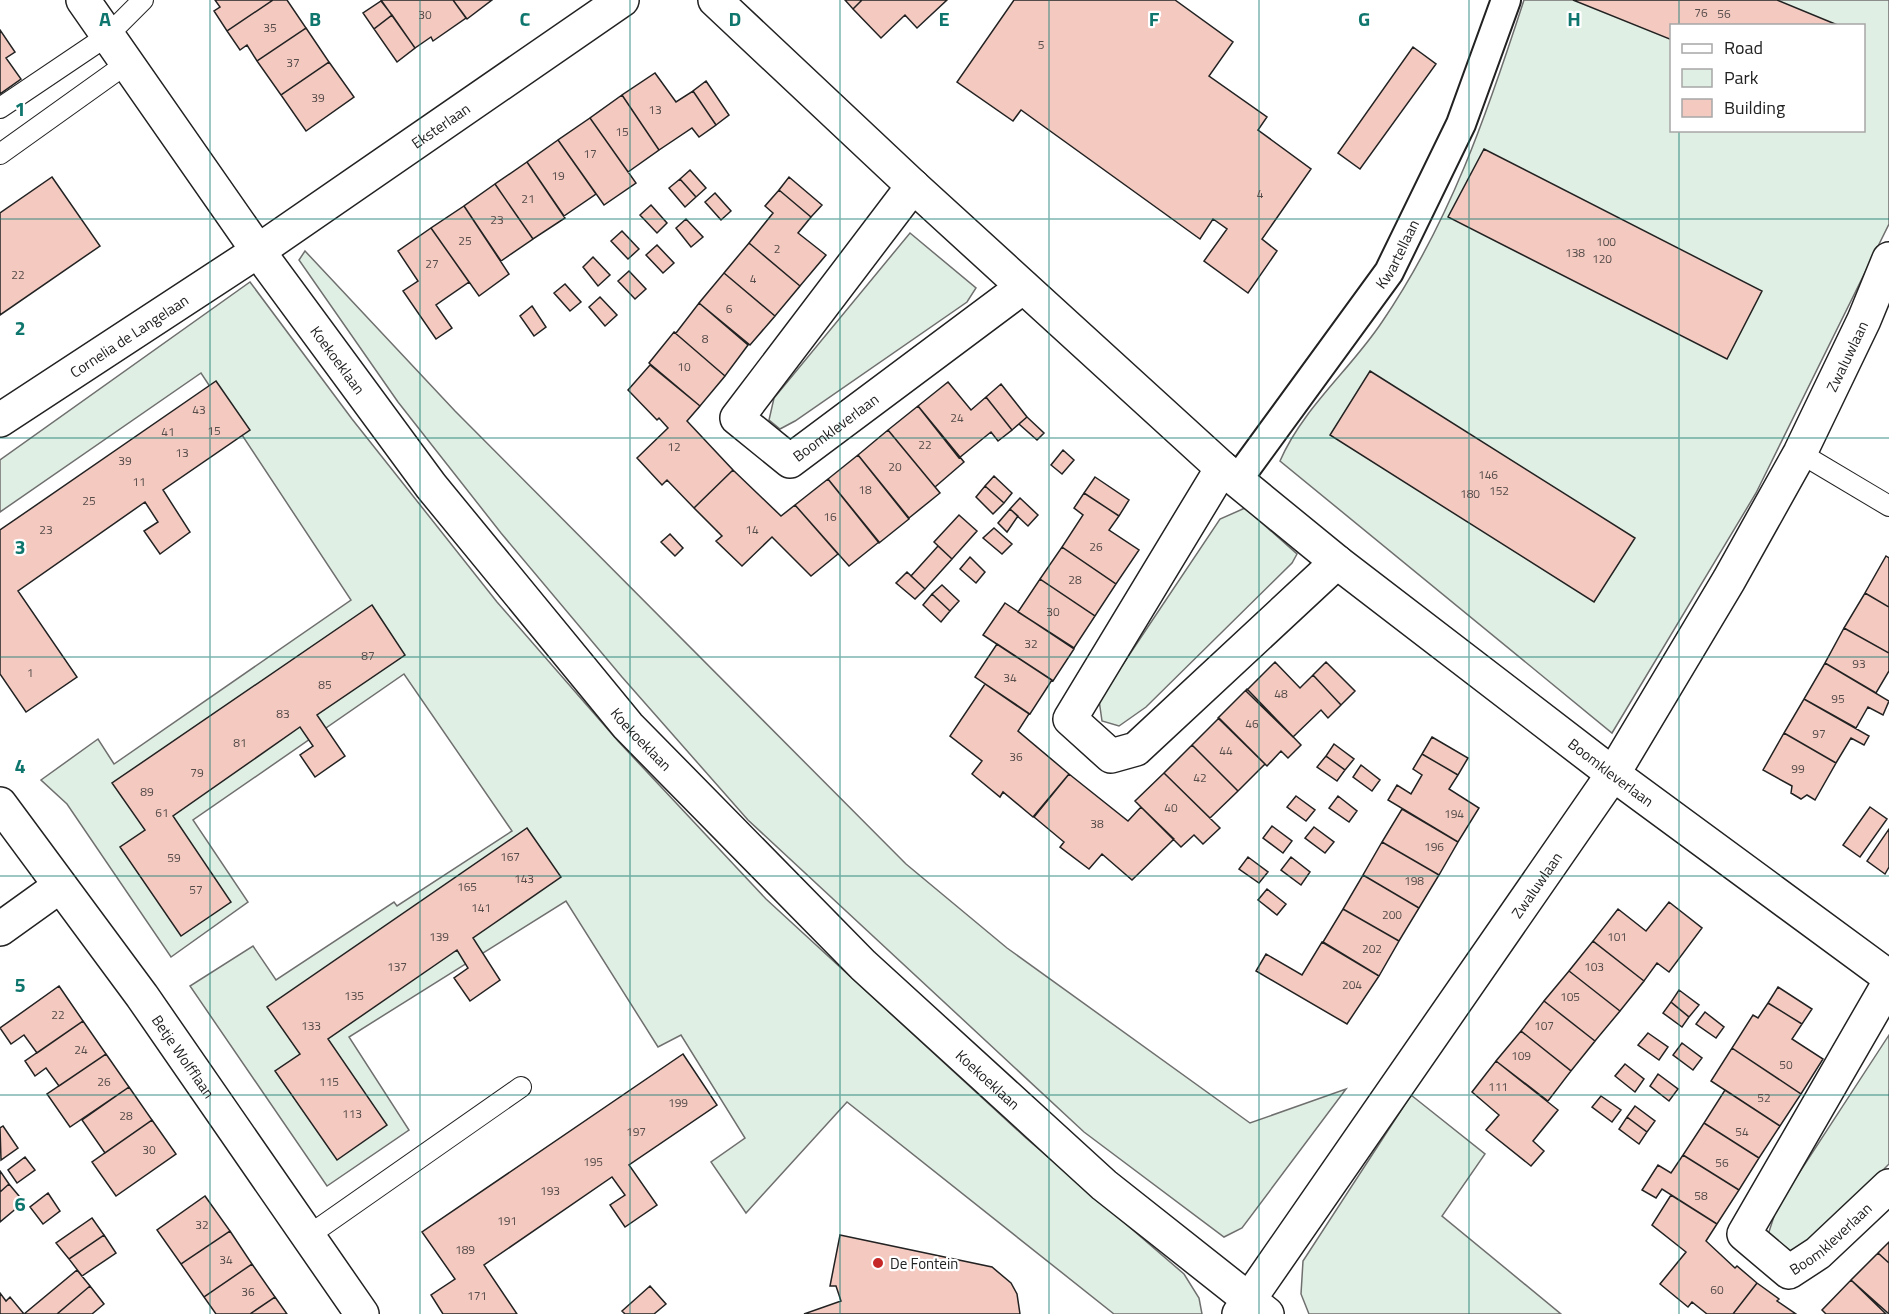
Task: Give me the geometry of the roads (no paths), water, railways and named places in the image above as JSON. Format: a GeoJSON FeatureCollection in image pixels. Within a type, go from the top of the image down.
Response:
{"type":"FeatureCollection","features":[{"type":"Feature","properties":{"kind":"street","name":"Koekoeklaan"},"geometry":{"type":"LineString","coordinates":[[82,0],[258,251],[431,486],[628,726],[863,965],[1104,1185],[1251,1310]]}},
{"type":"Feature","properties":{"kind":"street","name":"Eksterlaan"},"geometry":{"type":"LineString","coordinates":[[258,251],[622,0]]}},
{"type":"Feature","properties":{"kind":"street","name":"Boomkleverlaan"},"geometry":{"type":"LineString","coordinates":[[715,0],[913,186],[1230,473],[1337,562],[1613,774],[1889,977]]}},
{"type":"Feature","properties":{"kind":"street","name":"Kwartellaan"},"geometry":{"type":"LineString","coordinates":[[1230,473],[1389,272],[1461,124],[1506,0]]}},
{"type":"Feature","properties":{"kind":"street","name":"Boomkleverlaan"},"geometry":{"type":"LineString","coordinates":[[913,186],[737,418],[790,460],[1023,287]]}},
{"type":"Feature","properties":{"kind":"street","name":"Cornelia de Langelaan"},"geometry":{"type":"LineString","coordinates":[[0,420],[258,251]]}},
{"type":"Feature","properties":{"kind":"street","name":"Zwaluwlaan"},"geometry":{"type":"LineString","coordinates":[[1251,1310],[1613,774],[1729,580],[1800,453],[1864,320],[1889,259]]}},
{"type":"Feature","properties":{"kind":"street"},"geometry":{"type":"LineString","coordinates":[[1230,473],[1070,718],[1112,756],[1136,748],[1337,562]]}},
{"type":"Feature","properties":{"kind":"street","name":"Betje Wolfflaan"},"geometry":{"type":"LineString","coordinates":[[0,804],[142,996],[362,1314]]}},
{"type":"Feature","properties":{"kind":"street"},"geometry":{"type":"LineString","coordinates":[[0,929],[60,886]]}},
{"type":"Feature","properties":{"kind":"street","name":"Boomkleverlaan"},"geometry":{"type":"LineString","coordinates":[[1889,983],[1744,1234],[1789,1272],[1818,1253],[1889,1186]]}},
{"type":"Feature","properties":{"kind":"lane"},"geometry":{"type":"LineString","coordinates":[[0,108],[107,36],[143,0]]}},
{"type":"Feature","properties":{"kind":"lane"},"geometry":{"type":"LineString","coordinates":[[0,154],[126,64]]}},
{"type":"Feature","properties":{"kind":"lane"},"geometry":{"type":"LineString","coordinates":[[1800,453],[1889,506]]}},
{"type":"Feature","properties":{"kind":"lane"},"geometry":{"type":"LineString","coordinates":[[308,1236],[521,1088]]}},
{"type":"Feature","properties":{"kind":"place","name":"De Fontein"},"geometry":{"type":"Point","coordinates":[878,1263]}}]}
